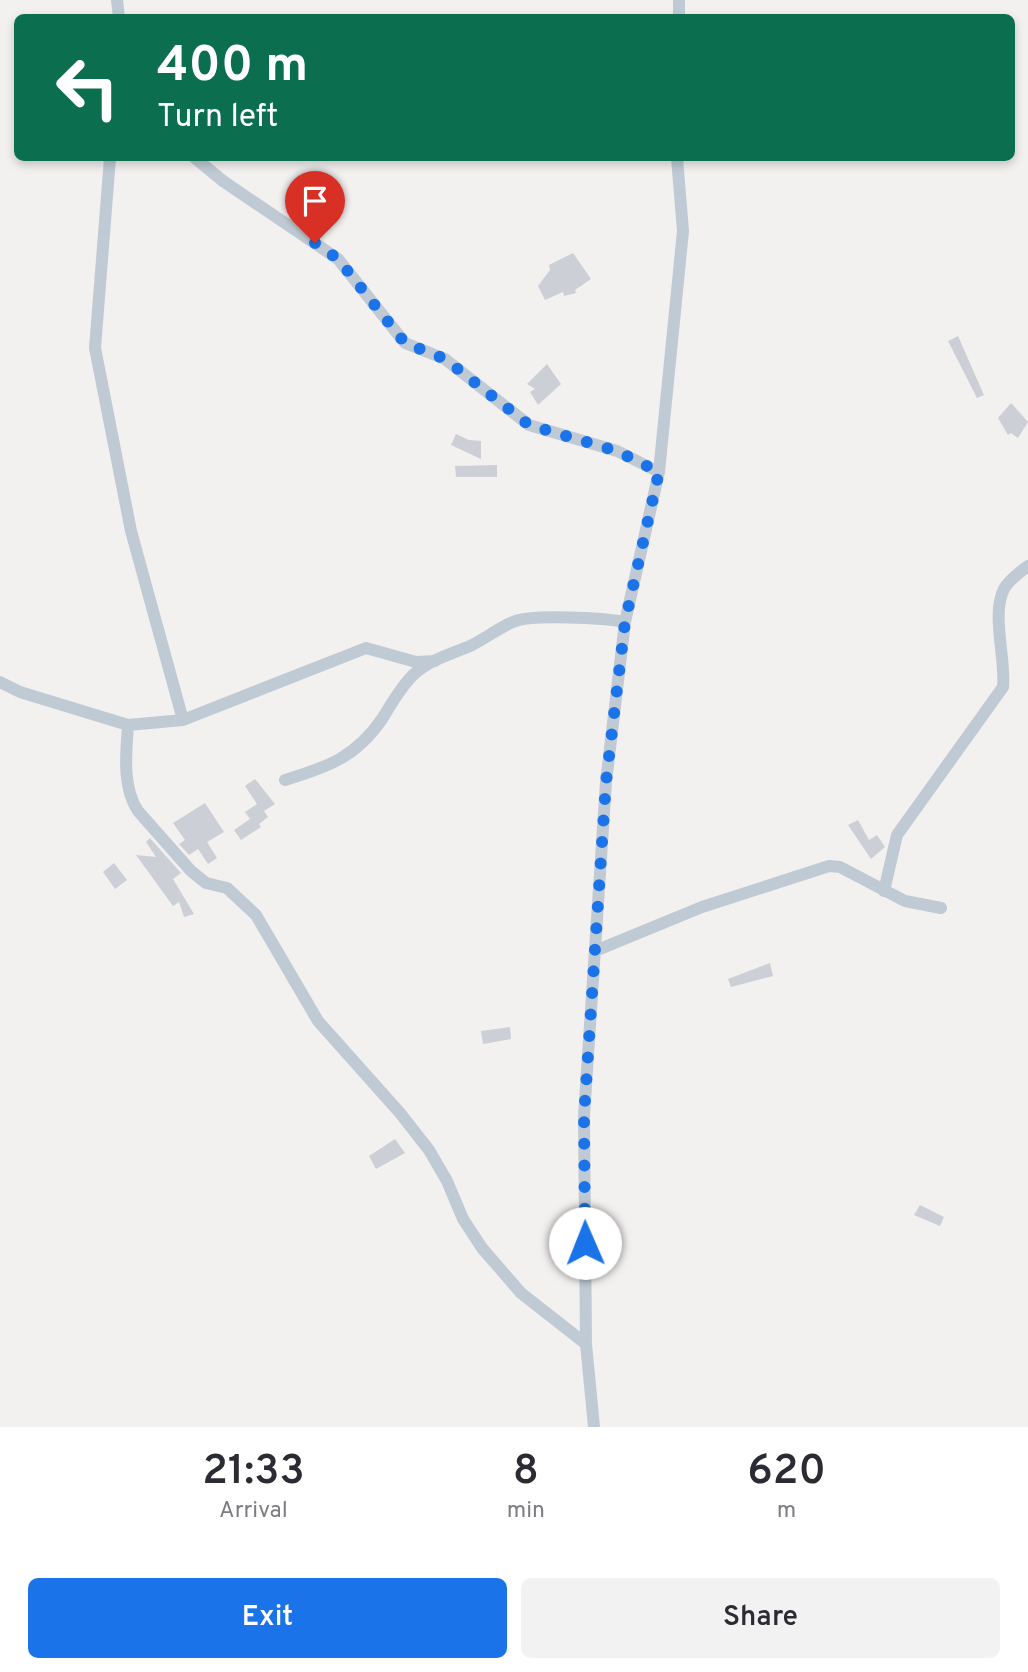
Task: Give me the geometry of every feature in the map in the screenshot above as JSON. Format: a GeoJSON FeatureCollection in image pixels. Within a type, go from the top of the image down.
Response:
{"type":"FeatureCollection","features":[{"type":"Feature","properties":{"kind":"street"},"geometry":{"type":"LineString","coordinates":[[110,161],[95,348],[131,531],[184,720]]}},
{"type":"Feature","properties":{"kind":"street"},"geometry":{"type":"LineString","coordinates":[[199,161],[223,181],[338,259],[405,343],[445,359],[529,425],[617,451],[659,472]]}},
{"type":"Feature","properties":{"kind":"street"},"geometry":{"type":"LineString","coordinates":[[594,1427],[586,1344],[584,1116],[606,782],[625,622],[659,472],[684,231],[677,161]]}},
{"type":"Feature","properties":{"kind":"street"},"geometry":{"type":"LineString","coordinates":[[884,891],[897,835],[1003,687],[1005,667],[1000,619],[1003,591],[1028,566]]}},
{"type":"Feature","properties":{"kind":"street"},"geometry":{"type":"LineString","coordinates":[[285,780],[320,770],[357,750],[393,698],[415,674],[435,661],[473,645],[513,622],[528,619],[608,619],[625,622]]}},
{"type":"Feature","properties":{"kind":"street"},"geometry":{"type":"LineString","coordinates":[[0,682],[20,692],[128,724],[184,720],[366,648],[416,662],[435,661]]}},
{"type":"Feature","properties":{"kind":"street"},"geometry":{"type":"LineString","coordinates":[[128,724],[128,783],[131,801],[138,811],[191,871],[206,883],[227,888],[256,915],[286,961],[318,1021],[429,1150],[447,1181],[463,1219],[482,1248],[521,1293],[586,1344]]}},
{"type":"Feature","properties":{"kind":"street"},"geometry":{"type":"LineString","coordinates":[[595,951],[702,907],[829,866],[840,867],[905,901],[941,908]]}},
{"type":"Feature","properties":{"kind":"building"},"geometry":{"type":"Polygon","coordinates":[[[573,253],[591,279],[575,290],[576,293],[564,296],[563,292],[545,300],[538,286],[550,270],[549,265],[573,253]]]}},
{"type":"Feature","properties":{"kind":"building"},"geometry":{"type":"Polygon","coordinates":[[[958,336],[984,395],[977,398],[948,341],[958,336]]]}},
{"type":"Feature","properties":{"kind":"building"},"geometry":{"type":"Polygon","coordinates":[[[547,364],[561,384],[538,405],[530,392],[535,389],[527,384],[547,364]]]}},
{"type":"Feature","properties":{"kind":"building"},"geometry":{"type":"Polygon","coordinates":[[[1011,403],[1028,422],[1018,438],[1011,433],[1008,435],[998,418],[1011,403]]]}},
{"type":"Feature","properties":{"kind":"building"},"geometry":{"type":"Polygon","coordinates":[[[456,434],[469,440],[481,441],[481,459],[451,445],[456,434]]]}},
{"type":"Feature","properties":{"kind":"building"},"geometry":{"type":"Polygon","coordinates":[[[497,465],[497,477],[456,477],[455,466],[497,465]]]}},
{"type":"Feature","properties":{"kind":"building"},"geometry":{"type":"Polygon","coordinates":[[[255,779],[275,804],[264,811],[268,817],[259,824],[261,827],[241,840],[234,830],[250,819],[245,812],[257,804],[245,786],[255,779]]]}},
{"type":"Feature","properties":{"kind":"building"},"geometry":{"type":"Polygon","coordinates":[[[205,803],[224,832],[207,842],[217,858],[208,864],[198,849],[189,855],[179,844],[185,840],[173,823],[205,803]]]}},
{"type":"Feature","properties":{"kind":"building"},"geometry":{"type":"Polygon","coordinates":[[[858,820],[869,840],[877,835],[885,847],[871,859],[848,825],[858,820]]]}},
{"type":"Feature","properties":{"kind":"building"},"geometry":{"type":"Polygon","coordinates":[[[150,838],[181,873],[173,879],[194,914],[184,917],[179,902],[173,906],[136,855],[156,857],[146,842],[150,838]]]}},
{"type":"Feature","properties":{"kind":"building"},"geometry":{"type":"Polygon","coordinates":[[[114,863],[127,880],[115,889],[103,872],[114,863]]]}},
{"type":"Feature","properties":{"kind":"building"},"geometry":{"type":"Polygon","coordinates":[[[770,963],[773,976],[731,987],[728,979],[770,963]]]}},
{"type":"Feature","properties":{"kind":"building"},"geometry":{"type":"Polygon","coordinates":[[[510,1027],[511,1039],[483,1044],[481,1031],[510,1027]]]}},
{"type":"Feature","properties":{"kind":"building"},"geometry":{"type":"Polygon","coordinates":[[[395,1139],[405,1153],[376,1169],[369,1156],[395,1139]]]}},
{"type":"Feature","properties":{"kind":"building"},"geometry":{"type":"Polygon","coordinates":[[[920,1205],[944,1217],[940,1226],[914,1215],[920,1205]]]}},
{"type":"Feature","properties":{"kind":"route"},"geometry":{"type":"LineString","coordinates":[[315,243],[338,259],[405,343],[445,359],[529,425],[617,451],[659,472],[625,622],[606,782],[584,1116],[585,1243]]}}]}
